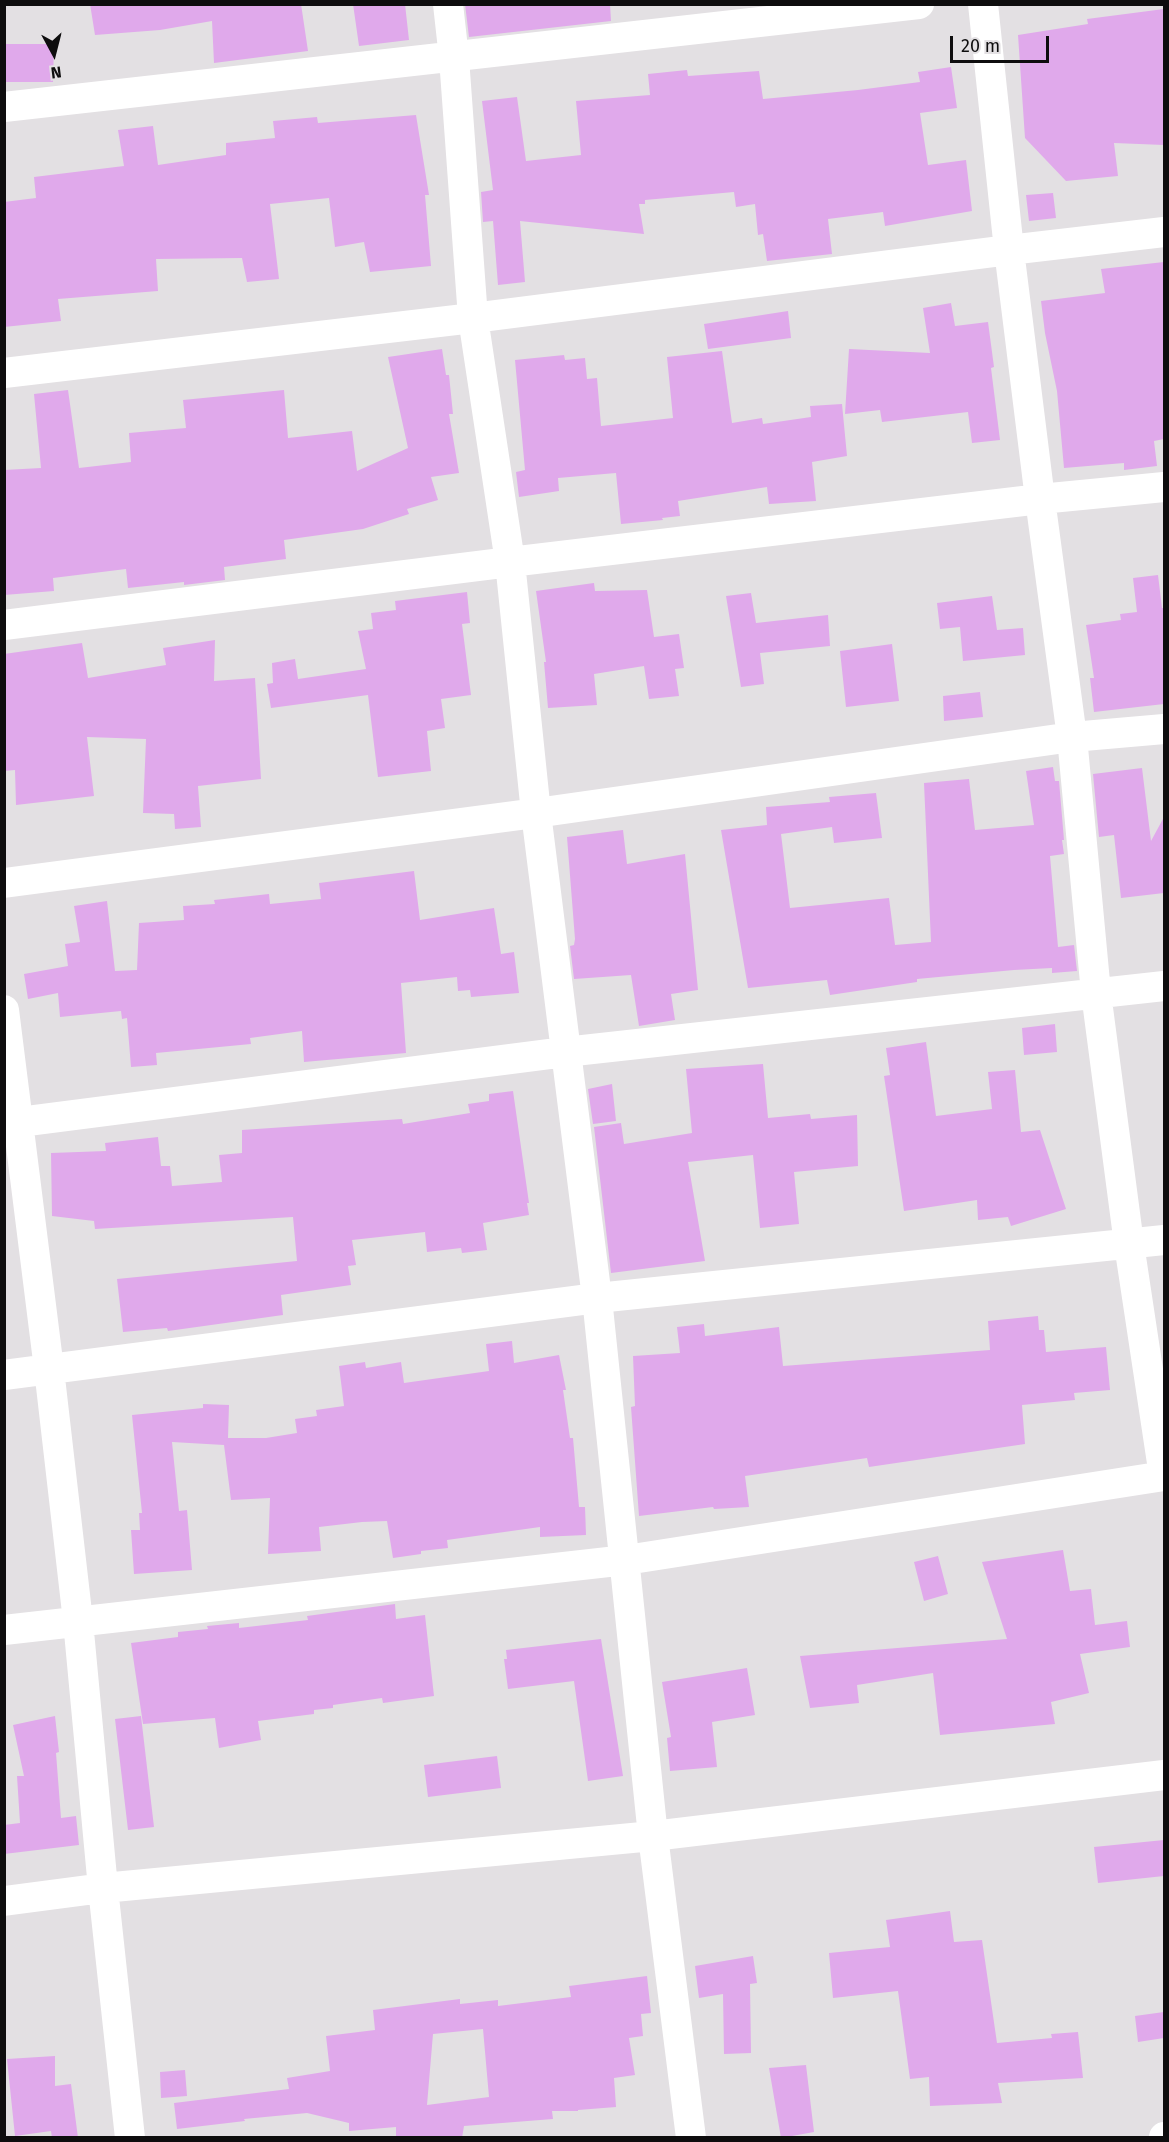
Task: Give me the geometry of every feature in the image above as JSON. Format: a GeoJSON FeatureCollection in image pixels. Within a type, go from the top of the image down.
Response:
{"type":"FeatureCollection","features":[{"type":"Feature","properties":{"kind":"street"},"geometry":{"type":"LineString","coordinates":[[448,4],[473,318],[510,562],[536,813],[597,1298],[653,1836],[691,2138]]}},
{"type":"Feature","properties":{"kind":"street"},"geometry":{"type":"LineString","coordinates":[[4,107],[919,4]]}},
{"type":"Feature","properties":{"kind":"street"},"geometry":{"type":"LineString","coordinates":[[4,1630],[626,1560],[1164,1476],[1129,1244],[1096,993],[1072,737],[1009,250],[983,4]]}},
{"type":"Feature","properties":{"kind":"street"},"geometry":{"type":"LineString","coordinates":[[4,373],[473,318],[1164,232]]}},
{"type":"Feature","properties":{"kind":"street"},"geometry":{"type":"LineString","coordinates":[[4,625],[510,562],[1040,500],[1164,488]]}},
{"type":"Feature","properties":{"kind":"street"},"geometry":{"type":"LineString","coordinates":[[4,883],[536,813],[1072,737],[1164,729]]}},
{"type":"Feature","properties":{"kind":"street"},"geometry":{"type":"LineString","coordinates":[[11,1123],[565,1052],[1164,986]]}},
{"type":"Feature","properties":{"kind":"street"},"geometry":{"type":"LineString","coordinates":[[4,1010],[11,1123],[50,1369],[130,2138]]}},
{"type":"Feature","properties":{"kind":"street"},"geometry":{"type":"LineString","coordinates":[[4,1375],[597,1298],[1164,1240]]}},
{"type":"Feature","properties":{"kind":"street"},"geometry":{"type":"LineString","coordinates":[[4,1901],[103,1888],[653,1836],[1164,1775]]}},
{"type":"Feature","properties":{"kind":"building"},"geometry":{"type":"Polygon","coordinates":[[[90,4],[301,4],[308,51],[214,63],[212,21],[160,30],[95,35],[90,4]]]}},
{"type":"Feature","properties":{"kind":"building"},"geometry":{"type":"Polygon","coordinates":[[[353,4],[405,4],[409,40],[359,46],[353,4]]]}},
{"type":"Feature","properties":{"kind":"building"},"geometry":{"type":"Polygon","coordinates":[[[465,4],[610,4],[611,21],[469,37],[465,4]]]}},
{"type":"Feature","properties":{"kind":"building"},"geometry":{"type":"Polygon","coordinates":[[[1164,9],[1164,145],[1114,143],[1118,176],[1066,181],[1025,138],[1018,35],[1088,24],[1087,19],[1164,9]]]}},
{"type":"Feature","properties":{"kind":"building"},"geometry":{"type":"Polygon","coordinates":[[[4,44],[54,44],[53,82],[4,82],[4,44]]]}},
{"type":"Feature","properties":{"kind":"building"},"geometry":{"type":"Polygon","coordinates":[[[951,67],[957,108],[920,113],[928,165],[966,160],[972,211],[885,226],[883,212],[828,219],[832,254],[767,261],[763,234],[758,235],[755,204],[736,207],[734,192],[645,200],[645,204],[639,204],[644,234],[520,221],[525,282],[498,285],[493,221],[483,222],[481,192],[493,190],[482,101],[517,97],[526,161],[581,155],[576,101],[650,95],[648,74],[687,70],[688,76],[759,71],[763,99],[920,82],[918,72],[951,67]]]}},
{"type":"Feature","properties":{"kind":"building"},"geometry":{"type":"Polygon","coordinates":[[[416,115],[429,195],[425,195],[431,266],[370,272],[364,242],[335,247],[329,198],[270,204],[279,279],[247,282],[242,258],[156,259],[158,291],[58,299],[61,321],[4,327],[4,202],[36,198],[34,177],[124,166],[118,130],[153,126],[158,165],[226,155],[226,143],[275,138],[273,121],[317,117],[318,123],[416,115]]]}},
{"type":"Feature","properties":{"kind":"building"},"geometry":{"type":"Polygon","coordinates":[[[1053,193],[1056,218],[1029,221],[1026,195],[1053,193]]]}},
{"type":"Feature","properties":{"kind":"building"},"geometry":{"type":"Polygon","coordinates":[[[1164,262],[1164,439],[1154,441],[1157,466],[1124,470],[1124,463],[1064,468],[1057,391],[1041,301],[1105,293],[1101,269],[1164,262]]]}},
{"type":"Feature","properties":{"kind":"building"},"geometry":{"type":"Polygon","coordinates":[[[951,303],[955,326],[988,322],[1000,440],[972,443],[968,412],[882,422],[880,410],[845,414],[849,349],[930,353],[923,308],[951,303]]]}},
{"type":"Feature","properties":{"kind":"building"},"geometry":{"type":"Polygon","coordinates":[[[788,311],[791,338],[708,349],[704,324],[788,311]]]}},
{"type":"Feature","properties":{"kind":"building"},"geometry":{"type":"Polygon","coordinates":[[[442,349],[446,375],[449,375],[453,414],[449,414],[459,473],[431,477],[438,500],[407,509],[409,514],[363,529],[284,540],[286,559],[224,567],[225,580],[128,588],[126,569],[53,578],[54,591],[4,595],[4,470],[41,468],[34,394],[68,390],[79,468],[131,462],[129,433],[186,428],[183,400],[284,390],[288,438],[352,431],[357,471],[408,448],[388,357],[442,349]]]}},
{"type":"Feature","properties":{"kind":"building"},"geometry":{"type":"Polygon","coordinates":[[[722,351],[732,423],[762,418],[763,424],[811,417],[810,406],[842,404],[847,456],[812,462],[816,501],[769,504],[767,487],[678,501],[680,516],[621,524],[616,473],[558,478],[559,491],[519,497],[516,472],[525,470],[515,360],[564,355],[565,360],[585,358],[587,379],[597,378],[601,426],[673,418],[667,357],[722,351]]]}},
{"type":"Feature","properties":{"kind":"building"},"geometry":{"type":"Polygon","coordinates":[[[1158,575],[1162,608],[1164,608],[1164,704],[1094,712],[1090,678],[1094,678],[1086,625],[1121,620],[1120,614],[1137,612],[1133,578],[1158,575]]]}},
{"type":"Feature","properties":{"kind":"building"},"geometry":{"type":"Polygon","coordinates":[[[594,583],[595,591],[647,590],[654,637],[679,634],[684,668],[675,669],[679,696],[649,699],[644,666],[594,674],[597,705],[548,708],[544,662],[546,662],[536,591],[594,583]]]}},
{"type":"Feature","properties":{"kind":"building"},"geometry":{"type":"Polygon","coordinates":[[[467,592],[470,623],[462,624],[471,695],[441,699],[445,728],[427,731],[431,771],[378,777],[368,695],[271,708],[267,684],[273,683],[272,663],[295,659],[298,679],[366,669],[358,631],[373,629],[371,613],[396,610],[395,601],[467,592]]]}},
{"type":"Feature","properties":{"kind":"building"},"geometry":{"type":"Polygon","coordinates":[[[751,593],[756,623],[828,615],[830,646],[760,653],[764,684],[741,687],[726,596],[751,593]]]}},
{"type":"Feature","properties":{"kind":"building"},"geometry":{"type":"Polygon","coordinates":[[[992,596],[997,630],[1023,628],[1025,655],[963,661],[960,627],[940,629],[937,603],[992,596]]]}},
{"type":"Feature","properties":{"kind":"building"},"geometry":{"type":"Polygon","coordinates":[[[215,640],[214,681],[255,678],[261,779],[198,786],[201,827],[175,829],[174,814],[143,813],[146,739],[87,737],[94,796],[16,805],[15,770],[4,771],[4,654],[82,643],[88,678],[166,665],[163,648],[215,640]]]}},
{"type":"Feature","properties":{"kind":"building"},"geometry":{"type":"Polygon","coordinates":[[[892,644],[899,701],[846,707],[840,651],[892,644]]]}},
{"type":"Feature","properties":{"kind":"building"},"geometry":{"type":"Polygon","coordinates":[[[980,692],[983,717],[944,721],[943,696],[980,692]]]}},
{"type":"Feature","properties":{"kind":"building"},"geometry":{"type":"Polygon","coordinates":[[[1053,767],[1055,781],[1059,781],[1064,840],[1062,840],[1064,854],[1050,856],[1058,947],[1074,945],[1077,971],[1052,973],[1052,968],[917,979],[917,982],[830,995],[827,980],[748,988],[721,830],[767,825],[766,807],[830,802],[829,797],[876,793],[882,838],[834,843],[832,827],[781,834],[790,908],[889,898],[895,945],[931,942],[924,783],[969,779],[975,830],[1034,825],[1026,771],[1053,767]]]}},
{"type":"Feature","properties":{"kind":"building"},"geometry":{"type":"Polygon","coordinates":[[[1142,768],[1151,841],[1164,817],[1164,893],[1121,898],[1114,835],[1099,837],[1093,774],[1142,768]]]}},
{"type":"Feature","properties":{"kind":"building"},"geometry":{"type":"Polygon","coordinates":[[[623,830],[627,864],[685,854],[698,990],[671,994],[675,1020],[639,1026],[631,975],[574,979],[570,946],[574,945],[575,939],[567,837],[623,830]]]}},
{"type":"Feature","properties":{"kind":"building"},"geometry":{"type":"Polygon","coordinates":[[[414,871],[420,920],[494,908],[501,954],[514,952],[519,993],[471,997],[470,990],[458,991],[457,977],[401,983],[406,1053],[304,1062],[302,1031],[250,1038],[251,1044],[156,1053],[157,1065],[131,1067],[127,1018],[122,1019],[121,1011],[60,1017],[58,993],[28,999],[24,974],[68,966],[65,944],[80,942],[74,906],[107,901],[115,971],[137,970],[139,923],[184,920],[183,906],[215,904],[214,900],[269,894],[270,904],[321,899],[319,883],[414,871]]]}},
{"type":"Feature","properties":{"kind":"building"},"geometry":{"type":"Polygon","coordinates":[[[1055,1024],[1057,1052],[1024,1055],[1022,1028],[1055,1024]]]}},
{"type":"Feature","properties":{"kind":"building"},"geometry":{"type":"Polygon","coordinates":[[[926,1042],[936,1116],[992,1109],[988,1072],[1015,1070],[1021,1132],[1040,1130],[1066,1209],[1011,1226],[1008,1217],[978,1220],[977,1200],[904,1211],[884,1076],[890,1075],[886,1048],[926,1042]]]}},
{"type":"Feature","properties":{"kind":"building"},"geometry":{"type":"Polygon","coordinates":[[[763,1064],[768,1118],[810,1114],[811,1119],[857,1115],[858,1166],[794,1172],[799,1224],[760,1228],[753,1155],[688,1162],[705,1261],[611,1273],[594,1127],[621,1123],[624,1144],[692,1133],[686,1069],[763,1064]]]}},
{"type":"Feature","properties":{"kind":"building"},"geometry":{"type":"Polygon","coordinates":[[[612,1084],[616,1121],[593,1124],[588,1089],[612,1084]]]}},
{"type":"Feature","properties":{"kind":"building"},"geometry":{"type":"Polygon","coordinates":[[[513,1091],[529,1215],[483,1223],[487,1250],[462,1253],[461,1248],[427,1252],[425,1232],[352,1240],[356,1265],[348,1266],[351,1285],[281,1295],[283,1315],[168,1331],[167,1328],[123,1332],[117,1279],[297,1261],[293,1217],[95,1229],[94,1221],[52,1216],[51,1153],[106,1151],[105,1143],[158,1137],[161,1166],[170,1166],[172,1186],[222,1182],[219,1155],[242,1153],[242,1130],[402,1119],[403,1124],[470,1113],[468,1104],[489,1101],[489,1094],[513,1091]]]}},
{"type":"Feature","properties":{"kind":"building"},"geometry":{"type":"Polygon","coordinates":[[[1038,1316],[1039,1330],[1044,1330],[1046,1352],[1106,1347],[1110,1390],[1074,1393],[1075,1400],[1022,1405],[1025,1444],[869,1467],[867,1458],[745,1476],[749,1507],[714,1509],[713,1507],[639,1516],[631,1407],[635,1406],[633,1356],[680,1353],[677,1327],[704,1324],[705,1336],[779,1327],[783,1366],[990,1350],[988,1321],[1038,1316]]]}},
{"type":"Feature","properties":{"kind":"building"},"geometry":{"type":"Polygon","coordinates":[[[512,1341],[514,1363],[559,1355],[566,1390],[563,1390],[570,1438],[573,1438],[579,1507],[585,1507],[586,1535],[540,1537],[540,1527],[447,1540],[448,1548],[421,1551],[421,1554],[393,1558],[387,1521],[362,1522],[319,1527],[321,1551],[268,1554],[270,1498],[231,1500],[224,1445],[172,1442],[179,1511],[187,1510],[192,1570],[134,1574],[131,1530],[140,1530],[139,1513],[142,1513],[132,1415],[203,1408],[203,1404],[229,1405],[228,1438],[266,1438],[297,1433],[295,1419],[317,1416],[316,1410],[344,1406],[339,1366],[365,1362],[366,1368],[401,1362],[404,1383],[489,1371],[486,1344],[512,1341]]]}},
{"type":"Feature","properties":{"kind":"building"},"geometry":{"type":"Polygon","coordinates":[[[1063,1550],[1070,1591],[1091,1589],[1095,1625],[1127,1621],[1130,1647],[1080,1654],[1089,1693],[1051,1702],[1055,1724],[940,1735],[933,1673],[857,1685],[859,1703],[810,1708],[800,1656],[1007,1639],[982,1562],[1063,1550]]]}},
{"type":"Feature","properties":{"kind":"building"},"geometry":{"type":"Polygon","coordinates":[[[938,1556],[948,1594],[924,1601],[914,1562],[938,1556]]]}},
{"type":"Feature","properties":{"kind":"building"},"geometry":{"type":"Polygon","coordinates":[[[395,1604],[396,1619],[425,1615],[434,1696],[383,1703],[382,1698],[333,1705],[333,1708],[314,1710],[314,1714],[258,1721],[261,1740],[219,1748],[215,1718],[143,1724],[131,1643],[178,1637],[178,1632],[208,1629],[207,1626],[239,1623],[239,1628],[308,1620],[307,1616],[395,1604]]]}},
{"type":"Feature","properties":{"kind":"building"},"geometry":{"type":"Polygon","coordinates":[[[601,1639],[623,1776],[588,1781],[574,1681],[508,1689],[504,1659],[507,1659],[506,1650],[601,1639]]]}},
{"type":"Feature","properties":{"kind":"building"},"geometry":{"type":"Polygon","coordinates":[[[747,1668],[755,1715],[712,1722],[717,1767],[670,1771],[667,1738],[671,1737],[662,1682],[747,1668]]]}},
{"type":"Feature","properties":{"kind":"building"},"geometry":{"type":"Polygon","coordinates":[[[55,1716],[59,1752],[56,1753],[61,1818],[76,1816],[79,1845],[4,1854],[4,1825],[20,1823],[17,1776],[24,1776],[13,1725],[55,1716]]]}},
{"type":"Feature","properties":{"kind":"building"},"geometry":{"type":"Polygon","coordinates":[[[141,1716],[154,1827],[128,1830],[115,1719],[141,1716]]]}},
{"type":"Feature","properties":{"kind":"building"},"geometry":{"type":"Polygon","coordinates":[[[497,1756],[501,1788],[428,1797],[424,1765],[497,1756]]]}},
{"type":"Feature","properties":{"kind":"building"},"geometry":{"type":"Polygon","coordinates":[[[1164,1840],[1164,1876],[1098,1883],[1094,1847],[1164,1840]]]}},
{"type":"Feature","properties":{"kind":"building"},"geometry":{"type":"Polygon","coordinates":[[[950,1911],[954,1942],[982,1940],[997,2043],[1052,2038],[1051,2034],[1078,2032],[1083,2078],[998,2083],[1002,2103],[930,2106],[929,2077],[910,2079],[898,1991],[833,1998],[829,1953],[890,1947],[886,1920],[950,1911]]]}},
{"type":"Feature","properties":{"kind":"building"},"geometry":{"type":"Polygon","coordinates":[[[753,1956],[757,1983],[750,1984],[751,2053],[724,2054],[723,1994],[699,1998],[695,1966],[753,1956]]]}},
{"type":"Feature","properties":{"kind":"building"},"geometry":{"type":"Polygon","coordinates":[[[647,1976],[651,2013],[641,2014],[643,2036],[629,2038],[635,2075],[614,2078],[616,2107],[552,2111],[553,2119],[464,2126],[462,2138],[396,2138],[396,2127],[349,2131],[349,2123],[307,2113],[177,2129],[174,2103],[289,2089],[287,2078],[330,2071],[326,2036],[375,2030],[373,2010],[460,1999],[460,2004],[498,2000],[498,2006],[571,1997],[569,1986],[647,1976]],[[483,2029],[433,2034],[427,2105],[489,2097],[483,2029]]]}},
{"type":"Feature","properties":{"kind":"building"},"geometry":{"type":"Polygon","coordinates":[[[1164,2012],[1164,2038],[1138,2042],[1135,2016],[1164,2012]]]}},
{"type":"Feature","properties":{"kind":"building"},"geometry":{"type":"Polygon","coordinates":[[[55,2056],[55,2086],[71,2084],[78,2138],[52,2138],[51,2131],[15,2136],[7,2059],[55,2056]]]}},
{"type":"Feature","properties":{"kind":"building"},"geometry":{"type":"Polygon","coordinates":[[[806,2065],[814,2132],[781,2138],[769,2068],[806,2065]]]}},
{"type":"Feature","properties":{"kind":"building"},"geometry":{"type":"Polygon","coordinates":[[[185,2070],[187,2096],[161,2098],[160,2072],[185,2070]]]}}]}
